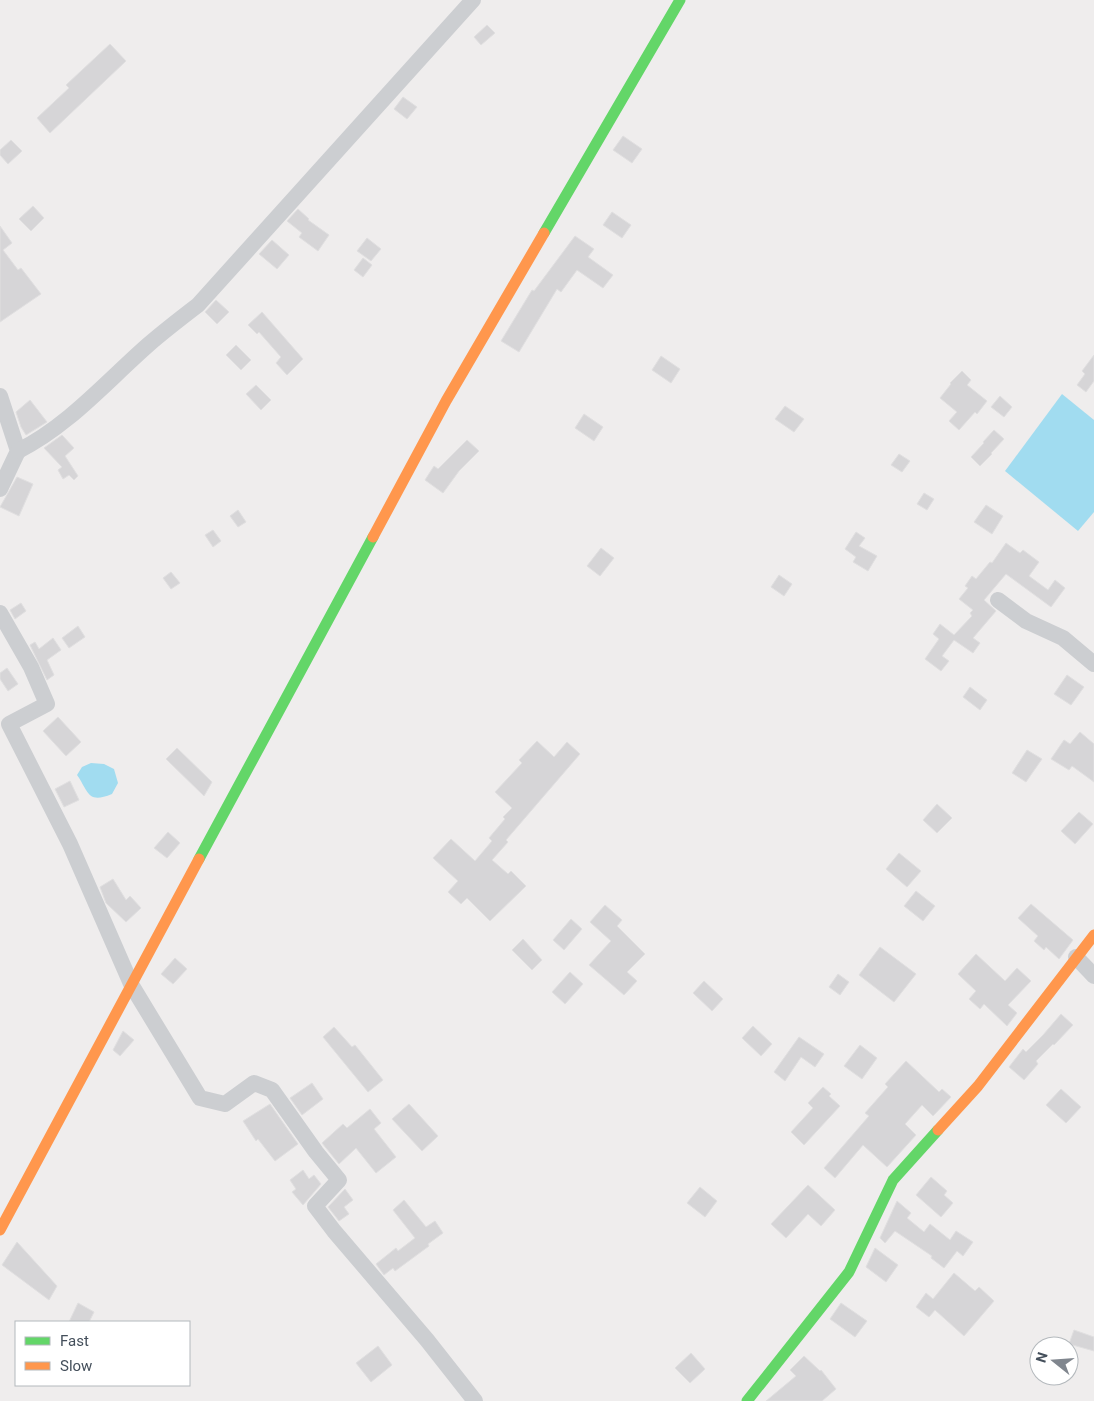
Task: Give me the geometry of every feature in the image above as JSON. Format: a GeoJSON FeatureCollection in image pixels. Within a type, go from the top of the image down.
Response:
{"type":"FeatureCollection","features":[{"type":"Feature","properties":{"kind":"main road"},"geometry":{"type":"LineString","coordinates":[[0,1230],[127,973],[446,401],[680,0]]}},
{"type":"Feature","properties":{"kind":"main road"},"geometry":{"type":"LineString","coordinates":[[747,1401],[849,1272],[894,1180],[978,1086],[1094,935]]}},
{"type":"Feature","properties":{"kind":"street"},"geometry":{"type":"LineString","coordinates":[[0,489],[18,451],[38,441],[88,400],[148,345],[198,305],[474,0]]}},
{"type":"Feature","properties":{"kind":"street"},"geometry":{"type":"LineString","coordinates":[[0,396],[18,451]]}},
{"type":"Feature","properties":{"kind":"street"},"geometry":{"type":"LineString","coordinates":[[998,600],[1026,621],[1063,638],[1094,664]]}},
{"type":"Feature","properties":{"kind":"street"},"geometry":{"type":"LineString","coordinates":[[0,613],[31,667],[47,704],[9,724],[70,844],[127,973],[200,1098],[225,1104],[254,1083],[272,1090],[316,1152],[339,1180],[315,1206],[427,1340],[475,1401]]}},
{"type":"Feature","properties":{"kind":"street"},"geometry":{"type":"LineString","coordinates":[[1076,956],[1094,976]]}},
{"type":"Feature","properties":{"kind":"water"},"geometry":{"type":"Polygon","coordinates":[[[1062,394],[1094,420],[1094,512],[1078,531],[1005,471],[1062,394]]]}},
{"type":"Feature","properties":{"kind":"water"},"geometry":{"type":"Polygon","coordinates":[[[91,763],[104,764],[114,769],[118,783],[112,794],[98,798],[93,797],[87,791],[77,775],[82,767],[91,763]]]}},
{"type":"Feature","properties":{"kind":"building"},"geometry":{"type":"Polygon","coordinates":[[[487,25],[495,33],[481,45],[474,37],[487,25]]]}},
{"type":"Feature","properties":{"kind":"building"},"geometry":{"type":"Polygon","coordinates":[[[110,44],[126,61],[50,133],[37,118],[69,88],[66,85],[110,44]]]}},
{"type":"Feature","properties":{"kind":"building"},"geometry":{"type":"Polygon","coordinates":[[[403,97],[417,107],[407,119],[394,109],[403,97]]]}},
{"type":"Feature","properties":{"kind":"building"},"geometry":{"type":"Polygon","coordinates":[[[623,136],[642,149],[632,163],[613,150],[623,136]]]}},
{"type":"Feature","properties":{"kind":"building"},"geometry":{"type":"Polygon","coordinates":[[[11,140],[22,151],[8,164],[0,155],[0,150],[11,140]]]}},
{"type":"Feature","properties":{"kind":"building"},"geometry":{"type":"Polygon","coordinates":[[[33,206],[44,218],[31,231],[19,219],[33,206]]]}},
{"type":"Feature","properties":{"kind":"building"},"geometry":{"type":"Polygon","coordinates":[[[298,209],[308,220],[329,235],[318,251],[299,237],[302,233],[287,221],[298,209]]]}},
{"type":"Feature","properties":{"kind":"building"},"geometry":{"type":"Polygon","coordinates":[[[612,212],[631,225],[622,238],[603,225],[612,212]]]}},
{"type":"Feature","properties":{"kind":"building"},"geometry":{"type":"Polygon","coordinates":[[[0,226],[12,243],[3,250],[18,270],[21,268],[41,294],[0,322],[0,226]]]}},
{"type":"Feature","properties":{"kind":"building"},"geometry":{"type":"Polygon","coordinates":[[[575,236],[594,249],[588,257],[613,275],[603,288],[577,270],[561,292],[557,289],[519,352],[501,341],[532,290],[534,291],[575,236]]]}},
{"type":"Feature","properties":{"kind":"building"},"geometry":{"type":"Polygon","coordinates":[[[367,238],[381,249],[371,261],[357,251],[367,238]]]}},
{"type":"Feature","properties":{"kind":"building"},"geometry":{"type":"Polygon","coordinates":[[[272,240],[289,255],[277,269],[259,254],[272,240]]]}},
{"type":"Feature","properties":{"kind":"building"},"geometry":{"type":"Polygon","coordinates":[[[363,258],[372,265],[363,277],[354,270],[363,258]]]}},
{"type":"Feature","properties":{"kind":"building"},"geometry":{"type":"Polygon","coordinates":[[[216,300],[229,312],[217,324],[205,312],[216,300]]]}},
{"type":"Feature","properties":{"kind":"building"},"geometry":{"type":"Polygon","coordinates":[[[262,312],[303,359],[287,375],[276,363],[281,357],[259,332],[257,334],[248,325],[262,312]]]}},
{"type":"Feature","properties":{"kind":"building"},"geometry":{"type":"Polygon","coordinates":[[[236,345],[251,360],[241,370],[226,355],[236,345]]]}},
{"type":"Feature","properties":{"kind":"building"},"geometry":{"type":"Polygon","coordinates":[[[1094,355],[1094,381],[1086,392],[1077,385],[1085,374],[1082,371],[1094,355]]]}},
{"type":"Feature","properties":{"kind":"building"},"geometry":{"type":"Polygon","coordinates":[[[661,356],[680,369],[671,383],[652,370],[661,356]]]}},
{"type":"Feature","properties":{"kind":"building"},"geometry":{"type":"Polygon","coordinates":[[[962,371],[971,380],[967,385],[987,401],[977,414],[975,412],[959,430],[949,421],[957,412],[940,398],[950,383],[962,371]]]}},
{"type":"Feature","properties":{"kind":"building"},"geometry":{"type":"Polygon","coordinates":[[[256,385],[271,400],[261,410],[246,394],[256,385]]]}},
{"type":"Feature","properties":{"kind":"building"},"geometry":{"type":"Polygon","coordinates":[[[1000,396],[1012,407],[1004,417],[991,407],[1000,396]]]}},
{"type":"Feature","properties":{"kind":"building"},"geometry":{"type":"Polygon","coordinates":[[[30,400],[47,422],[26,435],[16,412],[30,400]]]}},
{"type":"Feature","properties":{"kind":"building"},"geometry":{"type":"Polygon","coordinates":[[[785,406],[804,419],[794,432],[775,419],[785,406]]]}},
{"type":"Feature","properties":{"kind":"building"},"geometry":{"type":"Polygon","coordinates":[[[584,414],[603,427],[594,441],[575,428],[584,414]]]}},
{"type":"Feature","properties":{"kind":"building"},"geometry":{"type":"Polygon","coordinates":[[[994,430],[1004,439],[980,466],[971,457],[994,430]]]}},
{"type":"Feature","properties":{"kind":"building"},"geometry":{"type":"Polygon","coordinates":[[[62,435],[74,448],[65,456],[78,476],[74,480],[69,475],[63,479],[58,470],[62,467],[44,448],[62,435]]]}},
{"type":"Feature","properties":{"kind":"building"},"geometry":{"type":"Polygon","coordinates":[[[467,440],[479,451],[459,471],[443,493],[425,480],[434,466],[438,469],[467,440]]]}},
{"type":"Feature","properties":{"kind":"building"},"geometry":{"type":"Polygon","coordinates":[[[899,454],[910,461],[902,472],[891,465],[899,454]]]}},
{"type":"Feature","properties":{"kind":"building"},"geometry":{"type":"Polygon","coordinates":[[[17,477],[33,484],[19,516],[0,507],[17,477]]]}},
{"type":"Feature","properties":{"kind":"building"},"geometry":{"type":"Polygon","coordinates":[[[924,493],[934,499],[927,510],[917,504],[924,493]]]}},
{"type":"Feature","properties":{"kind":"building"},"geometry":{"type":"Polygon","coordinates":[[[986,505],[1003,516],[992,534],[974,522],[986,505]]]}},
{"type":"Feature","properties":{"kind":"building"},"geometry":{"type":"Polygon","coordinates":[[[238,510],[246,522],[238,527],[230,516],[238,510]]]}},
{"type":"Feature","properties":{"kind":"building"},"geometry":{"type":"Polygon","coordinates":[[[213,530],[221,541],[213,547],[205,535],[213,530]]]}},
{"type":"Feature","properties":{"kind":"building"},"geometry":{"type":"Polygon","coordinates":[[[856,532],[865,538],[859,546],[877,556],[868,571],[853,562],[856,557],[845,549],[856,532]]]}},
{"type":"Feature","properties":{"kind":"building"},"geometry":{"type":"Polygon","coordinates":[[[1006,543],[1020,553],[1023,550],[1039,562],[1029,576],[1048,590],[1055,580],[1065,588],[1051,607],[1006,574],[984,600],[996,611],[973,638],[980,643],[973,653],[954,640],[942,656],[949,661],[941,671],[925,659],[939,639],[933,634],[940,624],[954,635],[972,616],[970,613],[973,610],[959,599],[968,588],[965,586],[972,576],[976,579],[990,562],[992,563],[1006,543]]]}},
{"type":"Feature","properties":{"kind":"building"},"geometry":{"type":"Polygon","coordinates":[[[601,548],[614,558],[600,576],[587,566],[601,548]]]}},
{"type":"Feature","properties":{"kind":"building"},"geometry":{"type":"Polygon","coordinates":[[[171,572],[180,583],[171,589],[163,578],[171,572]]]}},
{"type":"Feature","properties":{"kind":"building"},"geometry":{"type":"Polygon","coordinates":[[[779,575],[792,584],[784,596],[771,587],[779,575]]]}},
{"type":"Feature","properties":{"kind":"building"},"geometry":{"type":"Polygon","coordinates":[[[21,603],[26,611],[15,619],[10,610],[21,603]]]}},
{"type":"Feature","properties":{"kind":"building"},"geometry":{"type":"Polygon","coordinates":[[[78,626],[85,637],[69,648],[62,638],[78,626]]]}},
{"type":"Feature","properties":{"kind":"building"},"geometry":{"type":"Polygon","coordinates":[[[53,638],[61,650],[47,660],[54,675],[47,680],[30,645],[35,642],[39,649],[53,638]]]}},
{"type":"Feature","properties":{"kind":"building"},"geometry":{"type":"Polygon","coordinates":[[[7,668],[18,684],[8,691],[0,679],[0,673],[7,668]]]}},
{"type":"Feature","properties":{"kind":"building"},"geometry":{"type":"Polygon","coordinates":[[[1067,675],[1084,687],[1071,705],[1054,694],[1067,675]]]}},
{"type":"Feature","properties":{"kind":"building"},"geometry":{"type":"Polygon","coordinates":[[[970,687],[987,700],[980,710],[963,697],[970,687]]]}},
{"type":"Feature","properties":{"kind":"building"},"geometry":{"type":"Polygon","coordinates":[[[58,717],[81,742],[66,756],[43,731],[58,717]]]}},
{"type":"Feature","properties":{"kind":"building"},"geometry":{"type":"Polygon","coordinates":[[[1080,732],[1094,744],[1094,782],[1072,766],[1069,770],[1051,759],[1064,740],[1070,744],[1080,732]]]}},
{"type":"Feature","properties":{"kind":"building"},"geometry":{"type":"Polygon","coordinates":[[[537,741],[554,757],[567,742],[580,754],[506,840],[508,842],[492,860],[508,874],[511,871],[526,886],[490,921],[467,898],[461,904],[448,892],[458,881],[433,858],[451,839],[475,861],[492,841],[489,838],[505,819],[503,817],[512,808],[495,792],[522,763],[519,760],[537,741]]]}},
{"type":"Feature","properties":{"kind":"building"},"geometry":{"type":"Polygon","coordinates":[[[177,748],[212,782],[204,796],[166,759],[177,748]]]}},
{"type":"Feature","properties":{"kind":"building"},"geometry":{"type":"Polygon","coordinates":[[[1027,750],[1042,759],[1026,782],[1012,773],[1027,750]]]}},
{"type":"Feature","properties":{"kind":"building"},"geometry":{"type":"Polygon","coordinates":[[[70,781],[79,800],[64,807],[55,789],[70,781]]]}},
{"type":"Feature","properties":{"kind":"building"},"geometry":{"type":"Polygon","coordinates":[[[937,804],[952,818],[937,833],[923,820],[937,804]]]}},
{"type":"Feature","properties":{"kind":"building"},"geometry":{"type":"Polygon","coordinates":[[[1079,812],[1093,824],[1075,844],[1061,831],[1079,812]]]}},
{"type":"Feature","properties":{"kind":"building"},"geometry":{"type":"Polygon","coordinates":[[[168,832],[180,843],[167,858],[154,848],[168,832]]]}},
{"type":"Feature","properties":{"kind":"building"},"geometry":{"type":"Polygon","coordinates":[[[899,853],[921,871],[907,887],[886,869],[899,853]]]}},
{"type":"Feature","properties":{"kind":"building"},"geometry":{"type":"Polygon","coordinates":[[[113,879],[126,900],[130,896],[141,908],[126,922],[106,903],[100,887],[113,879]]]}},
{"type":"Feature","properties":{"kind":"building"},"geometry":{"type":"Polygon","coordinates":[[[916,891],[935,906],[923,921],[904,906],[916,891]]]}},
{"type":"Feature","properties":{"kind":"building"},"geometry":{"type":"Polygon","coordinates":[[[1031,904],[1073,940],[1059,959],[1046,947],[1044,950],[1034,941],[1038,936],[1018,918],[1031,904]]]}},
{"type":"Feature","properties":{"kind":"building"},"geometry":{"type":"Polygon","coordinates":[[[605,905],[622,920],[617,926],[645,954],[627,972],[637,981],[624,995],[589,965],[611,941],[590,922],[605,905]]]}},
{"type":"Feature","properties":{"kind":"building"},"geometry":{"type":"Polygon","coordinates":[[[571,919],[582,929],[564,950],[553,940],[571,919]]]}},
{"type":"Feature","properties":{"kind":"building"},"geometry":{"type":"Polygon","coordinates":[[[523,939],[542,960],[532,970],[512,950],[523,939]]]}},
{"type":"Feature","properties":{"kind":"building"},"geometry":{"type":"Polygon","coordinates":[[[880,947],[916,974],[894,1002],[859,975],[880,947]]]}},
{"type":"Feature","properties":{"kind":"building"},"geometry":{"type":"Polygon","coordinates":[[[976,954],[1005,981],[1017,968],[1031,981],[1008,1005],[1017,1013],[1007,1026],[984,1004],[980,1009],[969,999],[976,991],[958,974],[976,954]]]}},
{"type":"Feature","properties":{"kind":"building"},"geometry":{"type":"Polygon","coordinates":[[[175,958],[187,969],[173,984],[161,974],[175,958]]]}},
{"type":"Feature","properties":{"kind":"building"},"geometry":{"type":"Polygon","coordinates":[[[570,972],[583,984],[565,1004],[552,992],[570,972]]]}},
{"type":"Feature","properties":{"kind":"building"},"geometry":{"type":"Polygon","coordinates":[[[838,974],[849,982],[840,995],[829,987],[838,974]]]}},
{"type":"Feature","properties":{"kind":"building"},"geometry":{"type":"Polygon","coordinates":[[[704,981],[723,999],[712,1011],[693,993],[704,981]]]}},
{"type":"Feature","properties":{"kind":"building"},"geometry":{"type":"Polygon","coordinates":[[[1061,1014],[1073,1025],[1036,1061],[1038,1064],[1024,1080],[1009,1067],[1023,1049],[1026,1052],[1061,1014]]]}},
{"type":"Feature","properties":{"kind":"building"},"geometry":{"type":"Polygon","coordinates":[[[753,1026],[772,1044],[761,1056],[742,1038],[753,1026]]]}},
{"type":"Feature","properties":{"kind":"building"},"geometry":{"type":"Polygon","coordinates":[[[334,1027],[352,1047],[355,1045],[383,1080],[368,1092],[323,1037],[334,1027]]]}},
{"type":"Feature","properties":{"kind":"building"},"geometry":{"type":"Polygon","coordinates":[[[123,1031],[134,1040],[120,1056],[113,1050],[123,1031]]]}},
{"type":"Feature","properties":{"kind":"building"},"geometry":{"type":"Polygon","coordinates":[[[799,1037],[824,1054],[815,1067],[801,1057],[785,1081],[774,1072],[799,1037]]]}},
{"type":"Feature","properties":{"kind":"building"},"geometry":{"type":"Polygon","coordinates":[[[860,1045],[877,1058],[862,1079],[844,1066],[860,1045]]]}},
{"type":"Feature","properties":{"kind":"building"},"geometry":{"type":"Polygon","coordinates":[[[906,1061],[939,1092],[942,1089],[951,1097],[933,1116],[922,1105],[905,1124],[916,1135],[887,1167],[863,1145],[835,1178],[824,1168],[869,1116],[865,1113],[888,1087],[885,1084],[906,1061]]]}},
{"type":"Feature","properties":{"kind":"building"},"geometry":{"type":"Polygon","coordinates":[[[312,1083],[323,1099],[302,1115],[290,1098],[312,1083]]]}},
{"type":"Feature","properties":{"kind":"building"},"geometry":{"type":"Polygon","coordinates":[[[823,1087],[831,1094],[829,1096],[840,1106],[804,1145],[791,1132],[813,1108],[808,1103],[823,1087]]]}},
{"type":"Feature","properties":{"kind":"building"},"geometry":{"type":"Polygon","coordinates":[[[1061,1089],[1081,1107],[1066,1123],[1046,1105],[1061,1089]]]}},
{"type":"Feature","properties":{"kind":"building"},"geometry":{"type":"Polygon","coordinates":[[[270,1104],[298,1144],[275,1161],[258,1139],[256,1141],[243,1121],[270,1104]]]}},
{"type":"Feature","properties":{"kind":"building"},"geometry":{"type":"Polygon","coordinates":[[[409,1104],[438,1136],[422,1151],[392,1119],[409,1104]]]}},
{"type":"Feature","properties":{"kind":"building"},"geometry":{"type":"Polygon","coordinates":[[[370,1109],[381,1123],[374,1129],[396,1157],[376,1173],[356,1148],[339,1164],[322,1143],[343,1124],[347,1128],[370,1109]]]}},
{"type":"Feature","properties":{"kind":"building"},"geometry":{"type":"Polygon","coordinates":[[[303,1170],[309,1179],[314,1175],[321,1184],[303,1205],[292,1192],[296,1189],[290,1180],[303,1170]]]}},
{"type":"Feature","properties":{"kind":"building"},"geometry":{"type":"Polygon","coordinates":[[[931,1177],[947,1191],[944,1195],[953,1203],[941,1217],[916,1195],[931,1177]]]}},
{"type":"Feature","properties":{"kind":"building"},"geometry":{"type":"Polygon","coordinates":[[[808,1185],[835,1210],[821,1226],[808,1214],[786,1238],[771,1224],[808,1185]]]}},
{"type":"Feature","properties":{"kind":"building"},"geometry":{"type":"Polygon","coordinates":[[[700,1187],[717,1201],[705,1217],[687,1203],[700,1187]]]}},
{"type":"Feature","properties":{"kind":"building"},"geometry":{"type":"Polygon","coordinates":[[[345,1189],[353,1200],[344,1207],[349,1214],[339,1221],[328,1207],[345,1189]]]}},
{"type":"Feature","properties":{"kind":"building"},"geometry":{"type":"Polygon","coordinates":[[[404,1200],[426,1227],[435,1221],[443,1233],[428,1244],[429,1246],[395,1271],[393,1268],[384,1275],[376,1264],[396,1248],[398,1251],[415,1238],[393,1210],[404,1200]]]}},
{"type":"Feature","properties":{"kind":"building"},"geometry":{"type":"Polygon","coordinates":[[[897,1201],[911,1213],[907,1218],[924,1232],[930,1224],[950,1240],[956,1231],[973,1242],[963,1256],[957,1251],[944,1268],[931,1258],[932,1256],[895,1231],[885,1243],[880,1238],[897,1201]]]}},
{"type":"Feature","properties":{"kind":"building"},"geometry":{"type":"Polygon","coordinates":[[[17,1242],[57,1286],[49,1300],[2,1265],[17,1242]]]}},
{"type":"Feature","properties":{"kind":"building"},"geometry":{"type":"Polygon","coordinates":[[[875,1248],[898,1265],[886,1282],[866,1267],[875,1248]]]}},
{"type":"Feature","properties":{"kind":"building"},"geometry":{"type":"Polygon","coordinates":[[[954,1273],[975,1291],[979,1287],[994,1301],[964,1336],[935,1310],[929,1317],[916,1307],[926,1293],[933,1299],[954,1273]]]}},
{"type":"Feature","properties":{"kind":"building"},"geometry":{"type":"Polygon","coordinates":[[[78,1303],[94,1312],[90,1321],[69,1321],[78,1303]]]}},
{"type":"Feature","properties":{"kind":"building"},"geometry":{"type":"Polygon","coordinates":[[[841,1303],[867,1321],[855,1337],[830,1319],[841,1303]]]}},
{"type":"Feature","properties":{"kind":"building"},"geometry":{"type":"Polygon","coordinates":[[[1074,1330],[1094,1337],[1094,1351],[1079,1347],[1079,1336],[1072,1336],[1074,1330]]]}},
{"type":"Feature","properties":{"kind":"building"},"geometry":{"type":"Polygon","coordinates":[[[378,1346],[392,1365],[371,1382],[356,1363],[378,1346]]]}},
{"type":"Feature","properties":{"kind":"building"},"geometry":{"type":"Polygon","coordinates":[[[691,1353],[705,1369],[690,1383],[675,1368],[691,1353]]]}},
{"type":"Feature","properties":{"kind":"building"},"geometry":{"type":"Polygon","coordinates":[[[804,1356],[821,1370],[836,1389],[822,1401],[766,1401],[796,1376],[790,1370],[804,1356]]]}},
{"type":"Feature","properties":{"kind":"traffic: fast"},"geometry":{"type":"LineString","coordinates":[[544,233],[680,0]]}},
{"type":"Feature","properties":{"kind":"traffic: fast"},"geometry":{"type":"LineString","coordinates":[[199,859],[373,537]]}},
{"type":"Feature","properties":{"kind":"traffic: fast"},"geometry":{"type":"LineString","coordinates":[[747,1401],[849,1272],[893,1180],[938,1130]]}},
{"type":"Feature","properties":{"kind":"traffic: slow"},"geometry":{"type":"LineString","coordinates":[[373,537],[446,401],[544,233]]}},
{"type":"Feature","properties":{"kind":"traffic: slow"},"geometry":{"type":"LineString","coordinates":[[0,1230],[199,859]]}},
{"type":"Feature","properties":{"kind":"traffic: slow"},"geometry":{"type":"LineString","coordinates":[[938,1130],[978,1086],[1094,935]]}}]}
